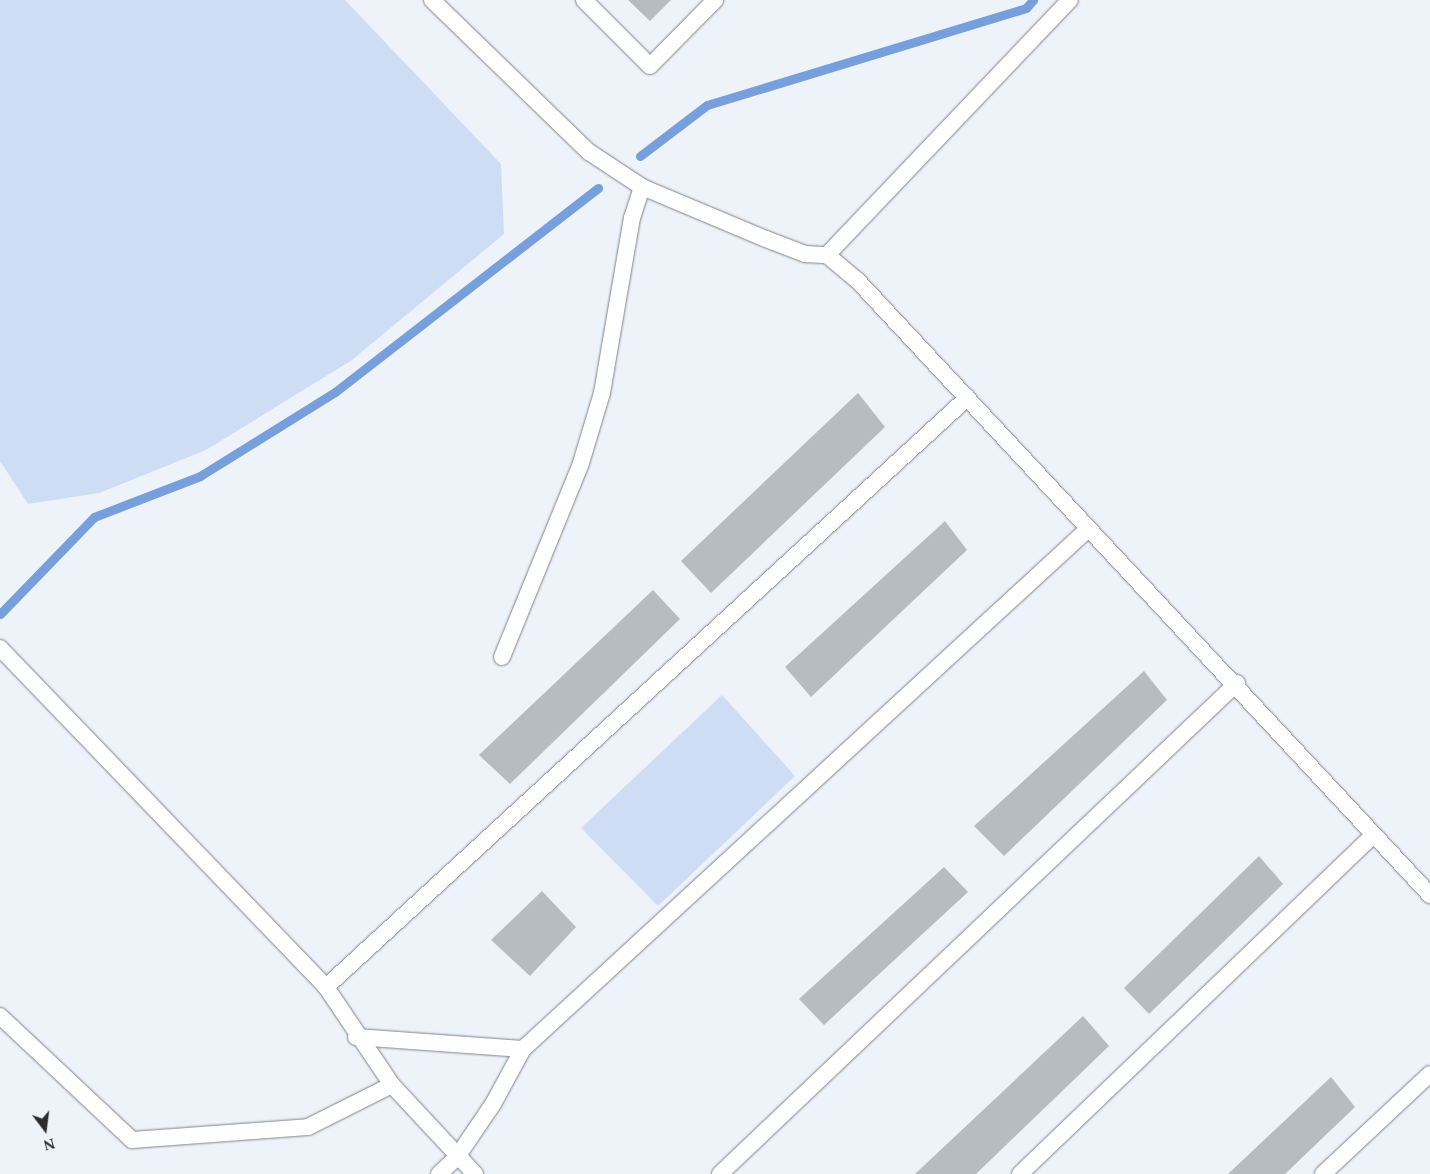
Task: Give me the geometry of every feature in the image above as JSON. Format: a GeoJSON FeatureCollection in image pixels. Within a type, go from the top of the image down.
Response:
{"type":"FeatureCollection","features":[{"type":"Feature","properties":{"kind":"lane"},"geometry":{"type":"LineString","coordinates":[[432,0],[589,152],[642,187],[805,254],[827,255],[857,280],[967,398],[1086,531],[1237,683],[1430,895]]}},
{"type":"Feature","properties":{"kind":"lane"},"geometry":{"type":"LineString","coordinates":[[584,0],[650,66],[715,0]]}},
{"type":"Feature","properties":{"kind":"lane"},"geometry":{"type":"LineString","coordinates":[[827,255],[1070,0]]}},
{"type":"Feature","properties":{"kind":"lane"},"geometry":{"type":"LineString","coordinates":[[502,657],[581,463],[602,393],[632,218],[642,187]]}},
{"type":"Feature","properties":{"kind":"lane"},"geometry":{"type":"LineString","coordinates":[[326,987],[967,398]]}},
{"type":"Feature","properties":{"kind":"lane"},"geometry":{"type":"LineString","coordinates":[[439,1174],[457,1157],[523,1049],[1086,531]]}},
{"type":"Feature","properties":{"kind":"lane"},"geometry":{"type":"LineString","coordinates":[[0,648],[326,987],[356,1037],[392,1085],[457,1157],[475,1174]]}},
{"type":"Feature","properties":{"kind":"lane"},"geometry":{"type":"LineString","coordinates":[[720,1174],[1237,683]]}},
{"type":"Feature","properties":{"kind":"lane"},"geometry":{"type":"LineString","coordinates":[[1020,1174],[1374,835]]}},
{"type":"Feature","properties":{"kind":"lane"},"geometry":{"type":"LineString","coordinates":[[0,1016],[132,1140],[308,1126],[392,1085]]}},
{"type":"Feature","properties":{"kind":"lane"},"geometry":{"type":"LineString","coordinates":[[356,1037],[523,1049]]}},
{"type":"Feature","properties":{"kind":"lane"},"geometry":{"type":"LineString","coordinates":[[1323,1174],[1430,1074]]}},
{"type":"Feature","properties":{"kind":"shaded area"},"geometry":{"type":"Polygon","coordinates":[[[0,0],[345,0],[501,164],[504,234],[352,360],[206,450],[99,493],[28,504],[0,461],[0,0]]]}},
{"type":"Feature","properties":{"kind":"shaded area"},"geometry":{"type":"Polygon","coordinates":[[[722,695],[795,776],[658,906],[581,828],[722,695]]]}},
{"type":"Feature","properties":{"kind":"building"},"geometry":{"type":"Polygon","coordinates":[[[628,0],[671,0],[650,21],[628,0]]]}},
{"type":"Feature","properties":{"kind":"building"},"geometry":{"type":"Polygon","coordinates":[[[858,393],[885,427],[711,593],[681,561],[858,393]]]}},
{"type":"Feature","properties":{"kind":"building"},"geometry":{"type":"Polygon","coordinates":[[[945,521],[967,550],[811,697],[785,667],[945,521]]]}},
{"type":"Feature","properties":{"kind":"building"},"geometry":{"type":"Polygon","coordinates":[[[653,590],[680,619],[510,784],[479,755],[653,590]]]}},
{"type":"Feature","properties":{"kind":"building"},"geometry":{"type":"Polygon","coordinates":[[[1144,671],[1167,700],[1004,856],[974,826],[1144,671]]]}},
{"type":"Feature","properties":{"kind":"building"},"geometry":{"type":"Polygon","coordinates":[[[1259,856],[1283,884],[1149,1014],[1124,988],[1259,856]]]}},
{"type":"Feature","properties":{"kind":"building"},"geometry":{"type":"Polygon","coordinates":[[[944,867],[968,892],[824,1025],[799,999],[944,867]]]}},
{"type":"Feature","properties":{"kind":"building"},"geometry":{"type":"Polygon","coordinates":[[[542,891],[576,927],[530,976],[491,940],[542,891]]]}},
{"type":"Feature","properties":{"kind":"building"},"geometry":{"type":"Polygon","coordinates":[[[1083,1016],[1109,1046],[976,1174],[915,1174],[1083,1016]]]}},
{"type":"Feature","properties":{"kind":"building"},"geometry":{"type":"Polygon","coordinates":[[[1331,1077],[1355,1107],[1285,1174],[1228,1174],[1331,1077]]]}},
{"type":"Feature","properties":{"kind":"waterway"},"geometry":{"type":"LineString","coordinates":[[640,156],[707,105],[1026,8],[1033,0]]}},
{"type":"Feature","properties":{"kind":"waterway"},"geometry":{"type":"LineString","coordinates":[[0,614],[94,517],[200,476],[335,392],[598,188]]}}]}
